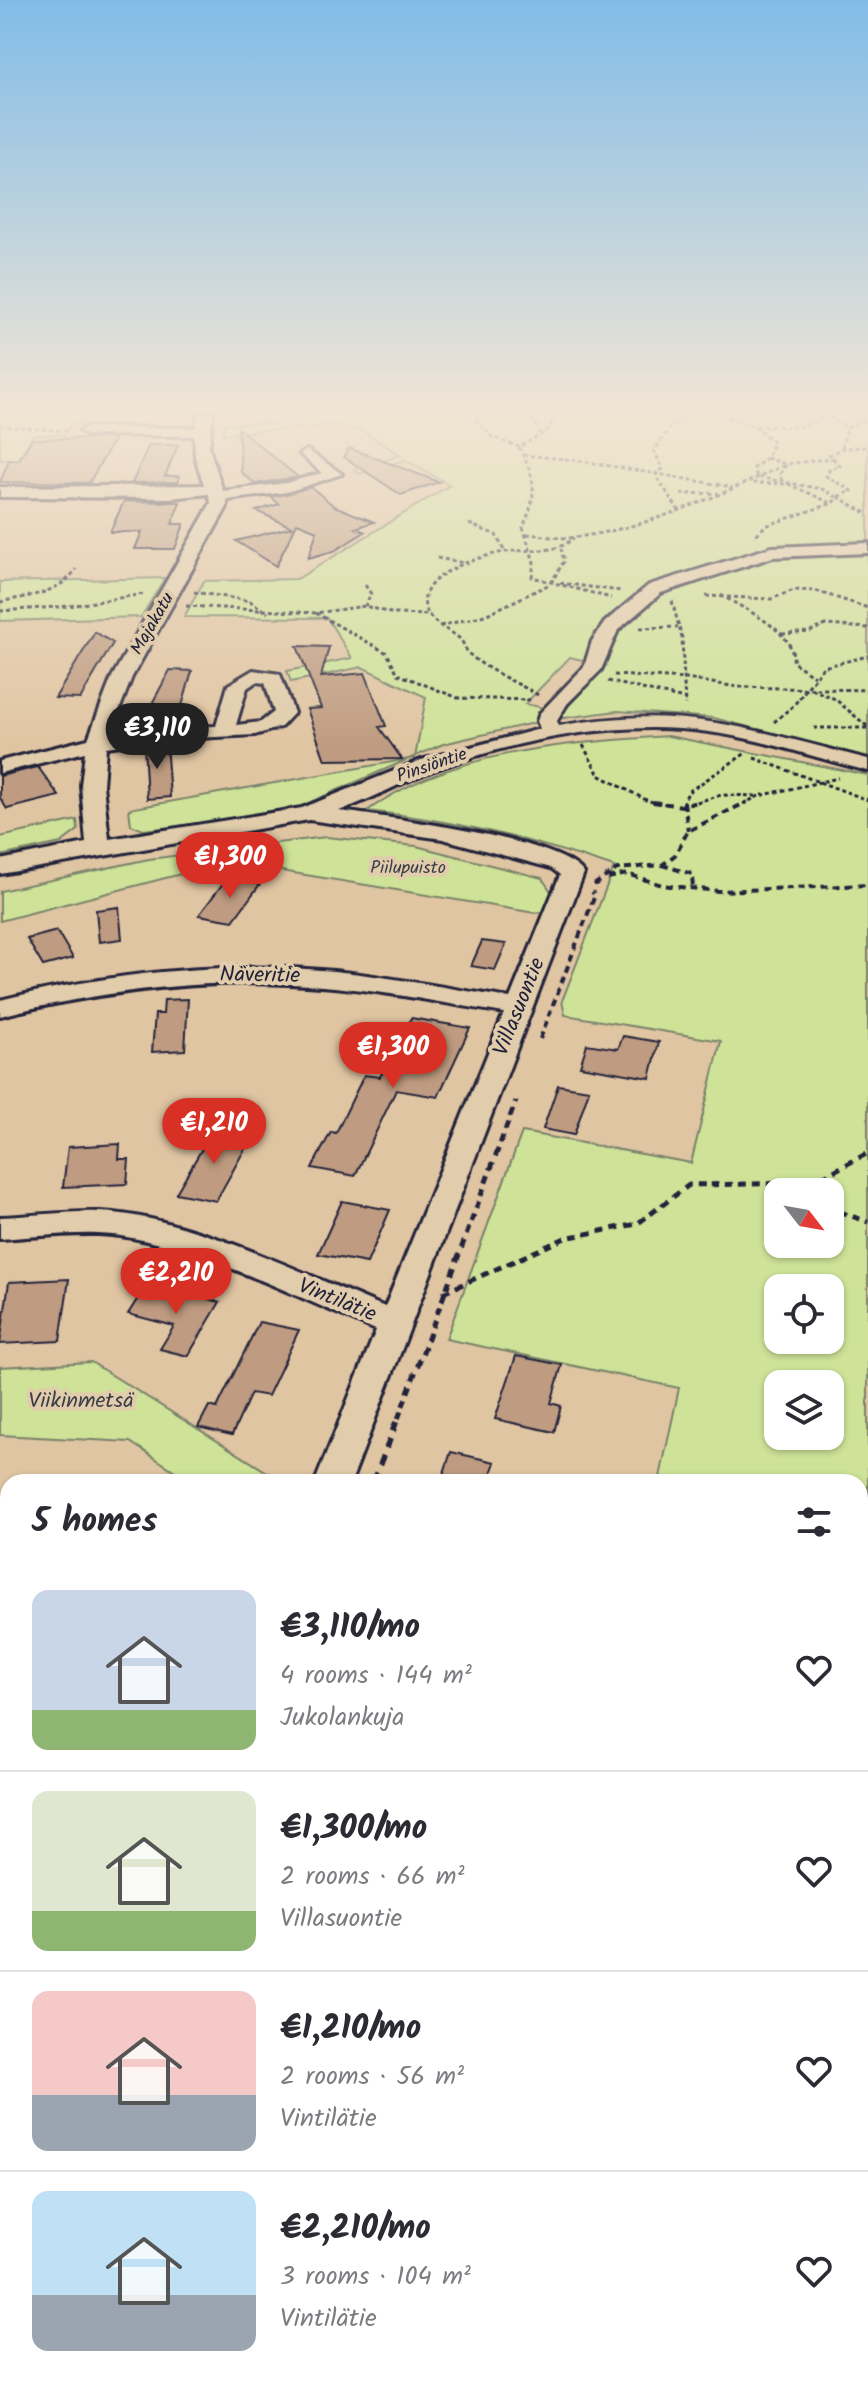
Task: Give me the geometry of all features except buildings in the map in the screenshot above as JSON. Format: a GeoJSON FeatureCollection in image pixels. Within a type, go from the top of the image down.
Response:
{"type":"FeatureCollection","features":[{"type":"Feature","properties":{"kind":"street","name":"Majakatu"},"geometry":{"type":"LineString","coordinates":[[98,845],[92,785],[96,745],[122,677],[176,600],[211,524]]}},
{"type":"Feature","properties":{"kind":"street"},"geometry":{"type":"LineString","coordinates":[[560,731],[547,721],[550,709],[589,674],[596,663],[600,642],[641,598],[669,584],[742,559],[799,549],[868,548]]}},
{"type":"Feature","properties":{"kind":"street","name":"Pinsiöntie"},"geometry":{"type":"LineString","coordinates":[[0,867],[98,845],[232,829],[309,813],[443,760],[560,731],[645,723],[687,723],[737,731],[868,765]]}},
{"type":"Feature","properties":{"kind":"street"},"geometry":{"type":"LineString","coordinates":[[0,767],[136,736],[224,732]]}},
{"type":"Feature","properties":{"kind":"street","name":"Villasuontie"},"geometry":{"type":"LineString","coordinates":[[309,813],[444,832],[559,863],[572,873],[336,1474]]}},
{"type":"Feature","properties":{"kind":"street","name":"Näveritie"},"geometry":{"type":"LineString","coordinates":[[0,1008],[107,984],[242,974],[377,985],[520,1008]]}},
{"type":"Feature","properties":{"kind":"street","name":"Vintilätie"},"geometry":{"type":"LineString","coordinates":[[0,1228],[100,1223],[150,1231],[202,1247],[395,1324]]}},
{"type":"Feature","properties":{"kind":"path"},"geometry":{"type":"LineString","coordinates":[[470,524],[496,535],[505,552]]}},
{"type":"Feature","properties":{"kind":"path"},"geometry":{"type":"LineString","coordinates":[[525,524],[534,562],[532,577],[616,599],[641,598]]}},
{"type":"Feature","properties":{"kind":"path"},"geometry":{"type":"LineString","coordinates":[[527,534],[574,538],[627,524]]}},
{"type":"Feature","properties":{"kind":"path"},"geometry":{"type":"LineString","coordinates":[[742,559],[756,534],[770,524]]}},
{"type":"Feature","properties":{"kind":"path"},"geometry":{"type":"LineString","coordinates":[[559,702],[534,694],[467,653],[461,640],[439,626],[425,605],[431,582],[465,563],[530,548],[561,549],[574,538]]}},
{"type":"Feature","properties":{"kind":"path"},"geometry":{"type":"LineString","coordinates":[[551,583],[564,561],[561,549]]}},
{"type":"Feature","properties":{"kind":"path"},"geometry":{"type":"LineString","coordinates":[[437,558],[465,563]]}},
{"type":"Feature","properties":{"kind":"path"},"geometry":{"type":"LineString","coordinates":[[0,602],[56,587],[74,576],[76,569]]}},
{"type":"Feature","properties":{"kind":"path"},"geometry":{"type":"LineString","coordinates":[[439,626],[485,615],[551,583],[601,586],[641,598]]}},
{"type":"Feature","properties":{"kind":"path"},"geometry":{"type":"LineString","coordinates":[[669,584],[682,638],[687,723],[745,754],[868,800]]}},
{"type":"Feature","properties":{"kind":"path"},"geometry":{"type":"LineString","coordinates":[[365,585],[371,594],[365,606]]}},
{"type":"Feature","properties":{"kind":"path"},"geometry":{"type":"LineString","coordinates":[[815,676],[793,662],[794,654],[782,634],[720,595],[771,599],[794,590],[816,591],[868,608]]}},
{"type":"Feature","properties":{"kind":"path"},"geometry":{"type":"LineString","coordinates":[[0,611],[230,595],[259,604],[268,613]]}},
{"type":"Feature","properties":{"kind":"path"},"geometry":{"type":"LineString","coordinates":[[176,600],[268,613],[316,613],[365,606],[394,614],[430,615]]}},
{"type":"Feature","properties":{"kind":"path"},"geometry":{"type":"LineString","coordinates":[[316,613],[387,653],[398,674],[458,698],[559,702]]}},
{"type":"Feature","properties":{"kind":"path"},"geometry":{"type":"LineString","coordinates":[[782,634],[809,632],[826,625],[868,628]]}},
{"type":"Feature","properties":{"kind":"path"},"geometry":{"type":"LineString","coordinates":[[765,728],[794,705],[815,676],[834,662],[868,656]]}},
{"type":"Feature","properties":{"kind":"path"},"geometry":{"type":"LineString","coordinates":[[589,674],[686,679],[738,687],[868,690]]}},
{"type":"Feature","properties":{"kind":"path"},"geometry":{"type":"LineString","coordinates":[[589,674],[649,693],[684,699]]}},
{"type":"Feature","properties":{"kind":"path"},"geometry":{"type":"LineString","coordinates":[[807,687],[835,699],[868,727]]}},
{"type":"Feature","properties":{"kind":"path"},"geometry":{"type":"LineString","coordinates":[[560,731],[583,744],[599,775],[648,801],[682,806],[721,795],[759,796],[819,783]]}},
{"type":"Feature","properties":{"kind":"path"},"geometry":{"type":"LineString","coordinates":[[688,831],[682,806],[688,792],[745,754]]}},
{"type":"Feature","properties":{"kind":"path"},"geometry":{"type":"LineString","coordinates":[[662,865],[675,855],[688,831],[759,796]]}},
{"type":"Feature","properties":{"kind":"path"},"geometry":{"type":"LineString","coordinates":[[538,1042],[595,895],[589,888],[617,869],[662,865],[692,874],[693,889]]}},
{"type":"Feature","properties":{"kind":"path"},"geometry":{"type":"LineString","coordinates":[[605,879],[627,874],[662,885],[693,889],[764,891],[833,884],[868,885]]}},
{"type":"Feature","properties":{"kind":"path"},"geometry":{"type":"LineString","coordinates":[[377,1474],[518,1095]]}},
{"type":"Feature","properties":{"kind":"path"},"geometry":{"type":"LineString","coordinates":[[820,1178],[868,1153]]}},
{"type":"Feature","properties":{"kind":"path"},"geometry":{"type":"LineString","coordinates":[[443,1293],[565,1238],[637,1224],[689,1185],[764,1184]]}},
{"type":"Feature","properties":{"kind":"path"},"geometry":{"type":"LineString","coordinates":[[844,1213],[868,1222]]}},
{"type":"Feature","properties":{"kind":"green space"},"geometry":{"type":"Polygon","coordinates":[[[386,524],[868,524],[868,758],[714,718],[617,711],[542,721],[443,744],[415,756],[426,697],[362,667],[291,682],[287,671],[352,658],[327,618],[184,617],[204,581],[297,579],[386,524]],[[570,657],[525,704],[563,712],[606,666],[570,657]]]}},
{"type":"Feature","properties":{"kind":"green space"},"geometry":{"type":"Polygon","coordinates":[[[165,578],[141,617],[0,621],[0,582],[165,578]]]}},
{"type":"Feature","properties":{"kind":"green space"},"geometry":{"type":"Polygon","coordinates":[[[668,736],[868,775],[868,1474],[661,1474],[679,1388],[446,1339],[522,1132],[691,1163],[721,1041],[565,1015],[562,1001],[614,867],[492,832],[367,811],[435,775],[473,762],[551,747],[668,736]]]}},
{"type":"Feature","properties":{"kind":"green space"},"geometry":{"type":"Polygon","coordinates":[[[408,759],[299,807],[228,821],[143,830],[131,825],[129,809],[408,759]]]}},
{"type":"Feature","properties":{"kind":"green space"},"geometry":{"type":"Polygon","coordinates":[[[77,820],[78,830],[61,843],[0,856],[0,837],[77,820]]]}},
{"type":"Feature","properties":{"kind":"green space","name":"Piilupuisto"},"geometry":{"type":"Polygon","coordinates":[[[326,837],[416,846],[542,878],[552,893],[543,912],[535,913],[227,862],[0,921],[0,891],[149,859],[326,837]]]}},
{"type":"Feature","properties":{"kind":"green space","name":"Viikinmetsä"},"geometry":{"type":"Polygon","coordinates":[[[91,1362],[270,1474],[180,1474],[130,1442],[0,1435],[0,1367],[91,1362]]]}}]}
